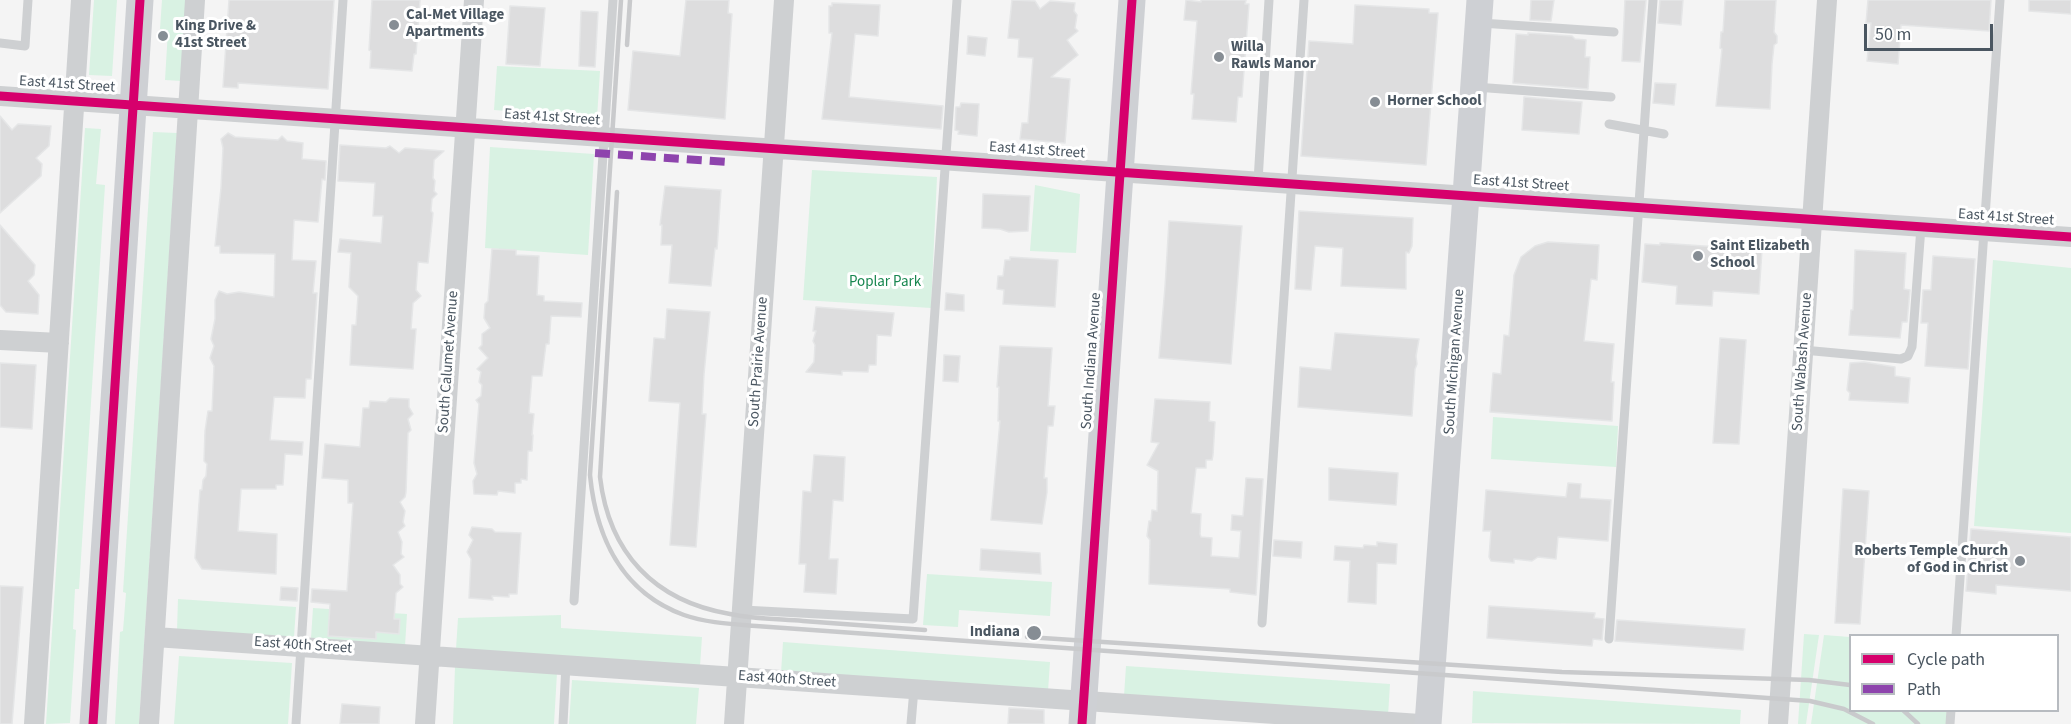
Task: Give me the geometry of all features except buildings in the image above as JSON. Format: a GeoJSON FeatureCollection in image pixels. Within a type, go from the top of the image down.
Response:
{"type":"FeatureCollection","features":[{"type":"Feature","properties":{"kind":"street"},"geometry":{"type":"LineString","coordinates":[[34,724],[81,0]]}},
{"type":"Feature","properties":{"kind":"street"},"geometry":{"type":"LineString","coordinates":[[93,724],[140,0]]}},
{"type":"Feature","properties":{"kind":"street"},"geometry":{"type":"LineString","coordinates":[[149,724],[195,0]]}},
{"type":"Feature","properties":{"kind":"street","name":"South Calumet Avenue"},"geometry":{"type":"LineString","coordinates":[[425,724],[474,0]]}},
{"type":"Feature","properties":{"kind":"street","name":"South Prairie Avenue"},"geometry":{"type":"LineString","coordinates":[[734,724],[784,0]]}},
{"type":"Feature","properties":{"kind":"street","name":"South Indiana Avenue"},"geometry":{"type":"LineString","coordinates":[[1083,712],[1132,0]]}},
{"type":"Feature","properties":{"kind":"street","name":"South Wabash Avenue"},"geometry":{"type":"LineString","coordinates":[[1778,724],[1827,0]]}},
{"type":"Feature","properties":{"kind":"street","name":"South Michigan Avenue"},"geometry":{"type":"LineString","coordinates":[[1428,724],[1479,11]]}},
{"type":"Feature","properties":{"kind":"street","name":"East 41st Street"},"geometry":{"type":"LineString","coordinates":[[0,96],[2071,237]]}},
{"type":"Feature","properties":{"kind":"street"},"geometry":{"type":"LineString","coordinates":[[0,340],[59,343]]}},
{"type":"Feature","properties":{"kind":"street","name":"East 40th Street"},"geometry":{"type":"LineString","coordinates":[[155,637],[914,689],[1083,712],[1420,724]]}},
{"type":"Feature","properties":{"kind":"lane"},"geometry":{"type":"LineString","coordinates":[[0,43],[25,46],[28,0]]}},
{"type":"Feature","properties":{"kind":"lane"},"geometry":{"type":"LineString","coordinates":[[296,724],[343,0]]}},
{"type":"Feature","properties":{"kind":"lane"},"geometry":{"type":"LineString","coordinates":[[574,601],[613,0]]}},
{"type":"Feature","properties":{"kind":"lane"},"geometry":{"type":"LineString","coordinates":[[743,610],[913,619],[957,0]]}},
{"type":"Feature","properties":{"kind":"lane"},"geometry":{"type":"LineString","coordinates":[[1258,181],[1269,0]]}},
{"type":"Feature","properties":{"kind":"lane"},"geometry":{"type":"LineString","coordinates":[[1262,622],[1304,0]]}},
{"type":"Feature","properties":{"kind":"lane"},"geometry":{"type":"LineString","coordinates":[[1609,639],[1653,0]]}},
{"type":"Feature","properties":{"kind":"lane"},"geometry":{"type":"LineString","coordinates":[[1956,634],[2000,0]]}},
{"type":"Feature","properties":{"kind":"lane"},"geometry":{"type":"LineString","coordinates":[[1479,11],[1614,32]]}},
{"type":"Feature","properties":{"kind":"lane"},"geometry":{"type":"LineString","coordinates":[[1474,87],[1611,97]]}},
{"type":"Feature","properties":{"kind":"lane"},"geometry":{"type":"LineString","coordinates":[[1609,124],[1664,134]]}},
{"type":"Feature","properties":{"kind":"lane"},"geometry":{"type":"LineString","coordinates":[[1803,350],[1901,359],[1908,356],[1912,347],[1921,227]]}},
{"type":"Feature","properties":{"kind":"lane"},"geometry":{"type":"LineString","coordinates":[[562,724],[566,664]]}},
{"type":"Feature","properties":{"kind":"lane"},"geometry":{"type":"LineString","coordinates":[[911,724],[914,689]]}},
{"type":"Feature","properties":{"kind":"green space"},"geometry":{"type":"Polygon","coordinates":[[[94,0],[117,0],[112,76],[89,75],[94,0]]]}},
{"type":"Feature","properties":{"kind":"green space"},"geometry":{"type":"Polygon","coordinates":[[[162,0],[186,0],[181,81],[165,80],[168,30],[160,29],[162,0]]]}},
{"type":"Feature","properties":{"kind":"green space"},"geometry":{"type":"Polygon","coordinates":[[[497,66],[600,71],[597,118],[494,110],[497,66]]]}},
{"type":"Feature","properties":{"kind":"green space"},"geometry":{"type":"Polygon","coordinates":[[[85,128],[101,129],[96,184],[105,185],[79,589],[75,589],[73,629],[76,630],[70,723],[46,724],[85,128]]]}},
{"type":"Feature","properties":{"kind":"green space"},"geometry":{"type":"Polygon","coordinates":[[[153,132],[177,133],[139,724],[115,724],[120,632],[123,631],[126,593],[123,592],[153,132]]]}},
{"type":"Feature","properties":{"kind":"green space"},"geometry":{"type":"Polygon","coordinates":[[[490,147],[594,154],[588,255],[485,248],[490,147]]]}},
{"type":"Feature","properties":{"kind":"green space","name":"Poplar Park"},"geometry":{"type":"Polygon","coordinates":[[[812,170],[937,177],[931,308],[803,300],[812,170]]]}},
{"type":"Feature","properties":{"kind":"green space"},"geometry":{"type":"Polygon","coordinates":[[[1035,185],[1080,194],[1076,253],[1030,251],[1035,185]]]}},
{"type":"Feature","properties":{"kind":"green space"},"geometry":{"type":"Polygon","coordinates":[[[1993,260],[2071,268],[2071,533],[1974,526],[1993,260]]]}},
{"type":"Feature","properties":{"kind":"green space"},"geometry":{"type":"Polygon","coordinates":[[[1493,417],[1618,426],[1616,467],[1491,459],[1493,417]]]}},
{"type":"Feature","properties":{"kind":"green space"},"geometry":{"type":"Polygon","coordinates":[[[927,574],[1052,582],[1050,616],[959,610],[958,627],[923,625],[927,574]]]}},
{"type":"Feature","properties":{"kind":"green space"},"geometry":{"type":"Polygon","coordinates":[[[178,599],[296,607],[294,637],[177,630],[178,599]]]}},
{"type":"Feature","properties":{"kind":"green space"},"geometry":{"type":"Polygon","coordinates":[[[313,608],[407,614],[405,646],[311,638],[313,608]]]}},
{"type":"Feature","properties":{"kind":"green space"},"geometry":{"type":"Polygon","coordinates":[[[561,615],[561,628],[702,637],[700,666],[456,649],[458,618],[561,615]]]}},
{"type":"Feature","properties":{"kind":"green space"},"geometry":{"type":"Polygon","coordinates":[[[1804,634],[1819,635],[1806,724],[1798,724],[1804,634]]]}},
{"type":"Feature","properties":{"kind":"green space"},"geometry":{"type":"Polygon","coordinates":[[[1824,635],[1849,637],[1849,712],[1947,712],[1946,724],[1811,724],[1824,635]]]}},
{"type":"Feature","properties":{"kind":"green space"},"geometry":{"type":"Polygon","coordinates":[[[783,642],[1050,662],[1048,691],[781,673],[783,642]]]}},
{"type":"Feature","properties":{"kind":"green space"},"geometry":{"type":"Polygon","coordinates":[[[179,656],[292,663],[288,724],[174,724],[179,656]]]}},
{"type":"Feature","properties":{"kind":"green space"},"geometry":{"type":"Polygon","coordinates":[[[1126,666],[1390,684],[1388,716],[1124,696],[1126,666]]]}},
{"type":"Feature","properties":{"kind":"green space"},"geometry":{"type":"Polygon","coordinates":[[[455,667],[557,673],[554,724],[453,724],[455,667]]]}},
{"type":"Feature","properties":{"kind":"green space"},"geometry":{"type":"Polygon","coordinates":[[[572,680],[699,688],[696,724],[569,724],[572,680]]]}},
{"type":"Feature","properties":{"kind":"green space"},"geometry":{"type":"Polygon","coordinates":[[[1473,691],[1741,710],[1740,724],[1472,723],[1473,691]]]}},
{"type":"Feature","properties":{"kind":"railway"},"geometry":{"type":"LineString","coordinates":[[621,0],[590,475],[598,519],[616,559],[628,577],[662,605],[693,618],[738,625],[1810,701],[1849,712]]}},
{"type":"Feature","properties":{"kind":"railway"},"geometry":{"type":"LineString","coordinates":[[627,45],[630,0]]}},
{"type":"Feature","properties":{"kind":"railway"},"geometry":{"type":"LineString","coordinates":[[617,192],[600,477],[613,529],[625,550],[640,569],[658,585],[679,598],[703,607],[757,618],[925,630]]}},
{"type":"Feature","properties":{"kind":"railway"},"geometry":{"type":"LineString","coordinates":[[1027,637],[1562,672],[1809,680],[1849,685]]}},
{"type":"Feature","properties":{"kind":"railway"},"geometry":{"type":"LineString","coordinates":[[1850,712],[1873,724]]}},
{"type":"Feature","properties":{"kind":"railway"},"geometry":{"type":"LineString","coordinates":[[1905,712],[1918,724]]}},
{"type":"Feature","properties":{"kind":"marked path"},"geometry":{"type":"LineString","coordinates":[[595,153],[728,162]]}},
{"type":"Feature","properties":{"kind":"cycle path"},"geometry":{"type":"LineString","coordinates":[[93,724],[140,0]]}},
{"type":"Feature","properties":{"kind":"cycle path"},"geometry":{"type":"LineString","coordinates":[[1082,724],[1132,0]]}},
{"type":"Feature","properties":{"kind":"cycle path"},"geometry":{"type":"LineString","coordinates":[[0,96],[2071,237]]}},
{"type":"Feature","properties":{"kind":"place","name":"Cal-Met Village Apartments"},"geometry":{"type":"Point","coordinates":[394,25]}},
{"type":"Feature","properties":{"kind":"place","name":"King Drive & 41st Street"},"geometry":{"type":"Point","coordinates":[163,36]}},
{"type":"Feature","properties":{"kind":"place","name":"Willa Rawls Manor"},"geometry":{"type":"Point","coordinates":[1219,57]}},
{"type":"Feature","properties":{"kind":"place","name":"Horner School"},"geometry":{"type":"Point","coordinates":[1375,102]}},
{"type":"Feature","properties":{"kind":"place","name":"Saint Elizabeth School"},"geometry":{"type":"Point","coordinates":[1698,256]}},
{"type":"Feature","properties":{"kind":"place","name":"Roberts Temple Church of God in Christ"},"geometry":{"type":"Point","coordinates":[2020,561]}},
{"type":"Feature","properties":{"kind":"place","name":"Indiana"},"geometry":{"type":"Point","coordinates":[1034,633]}}]}
